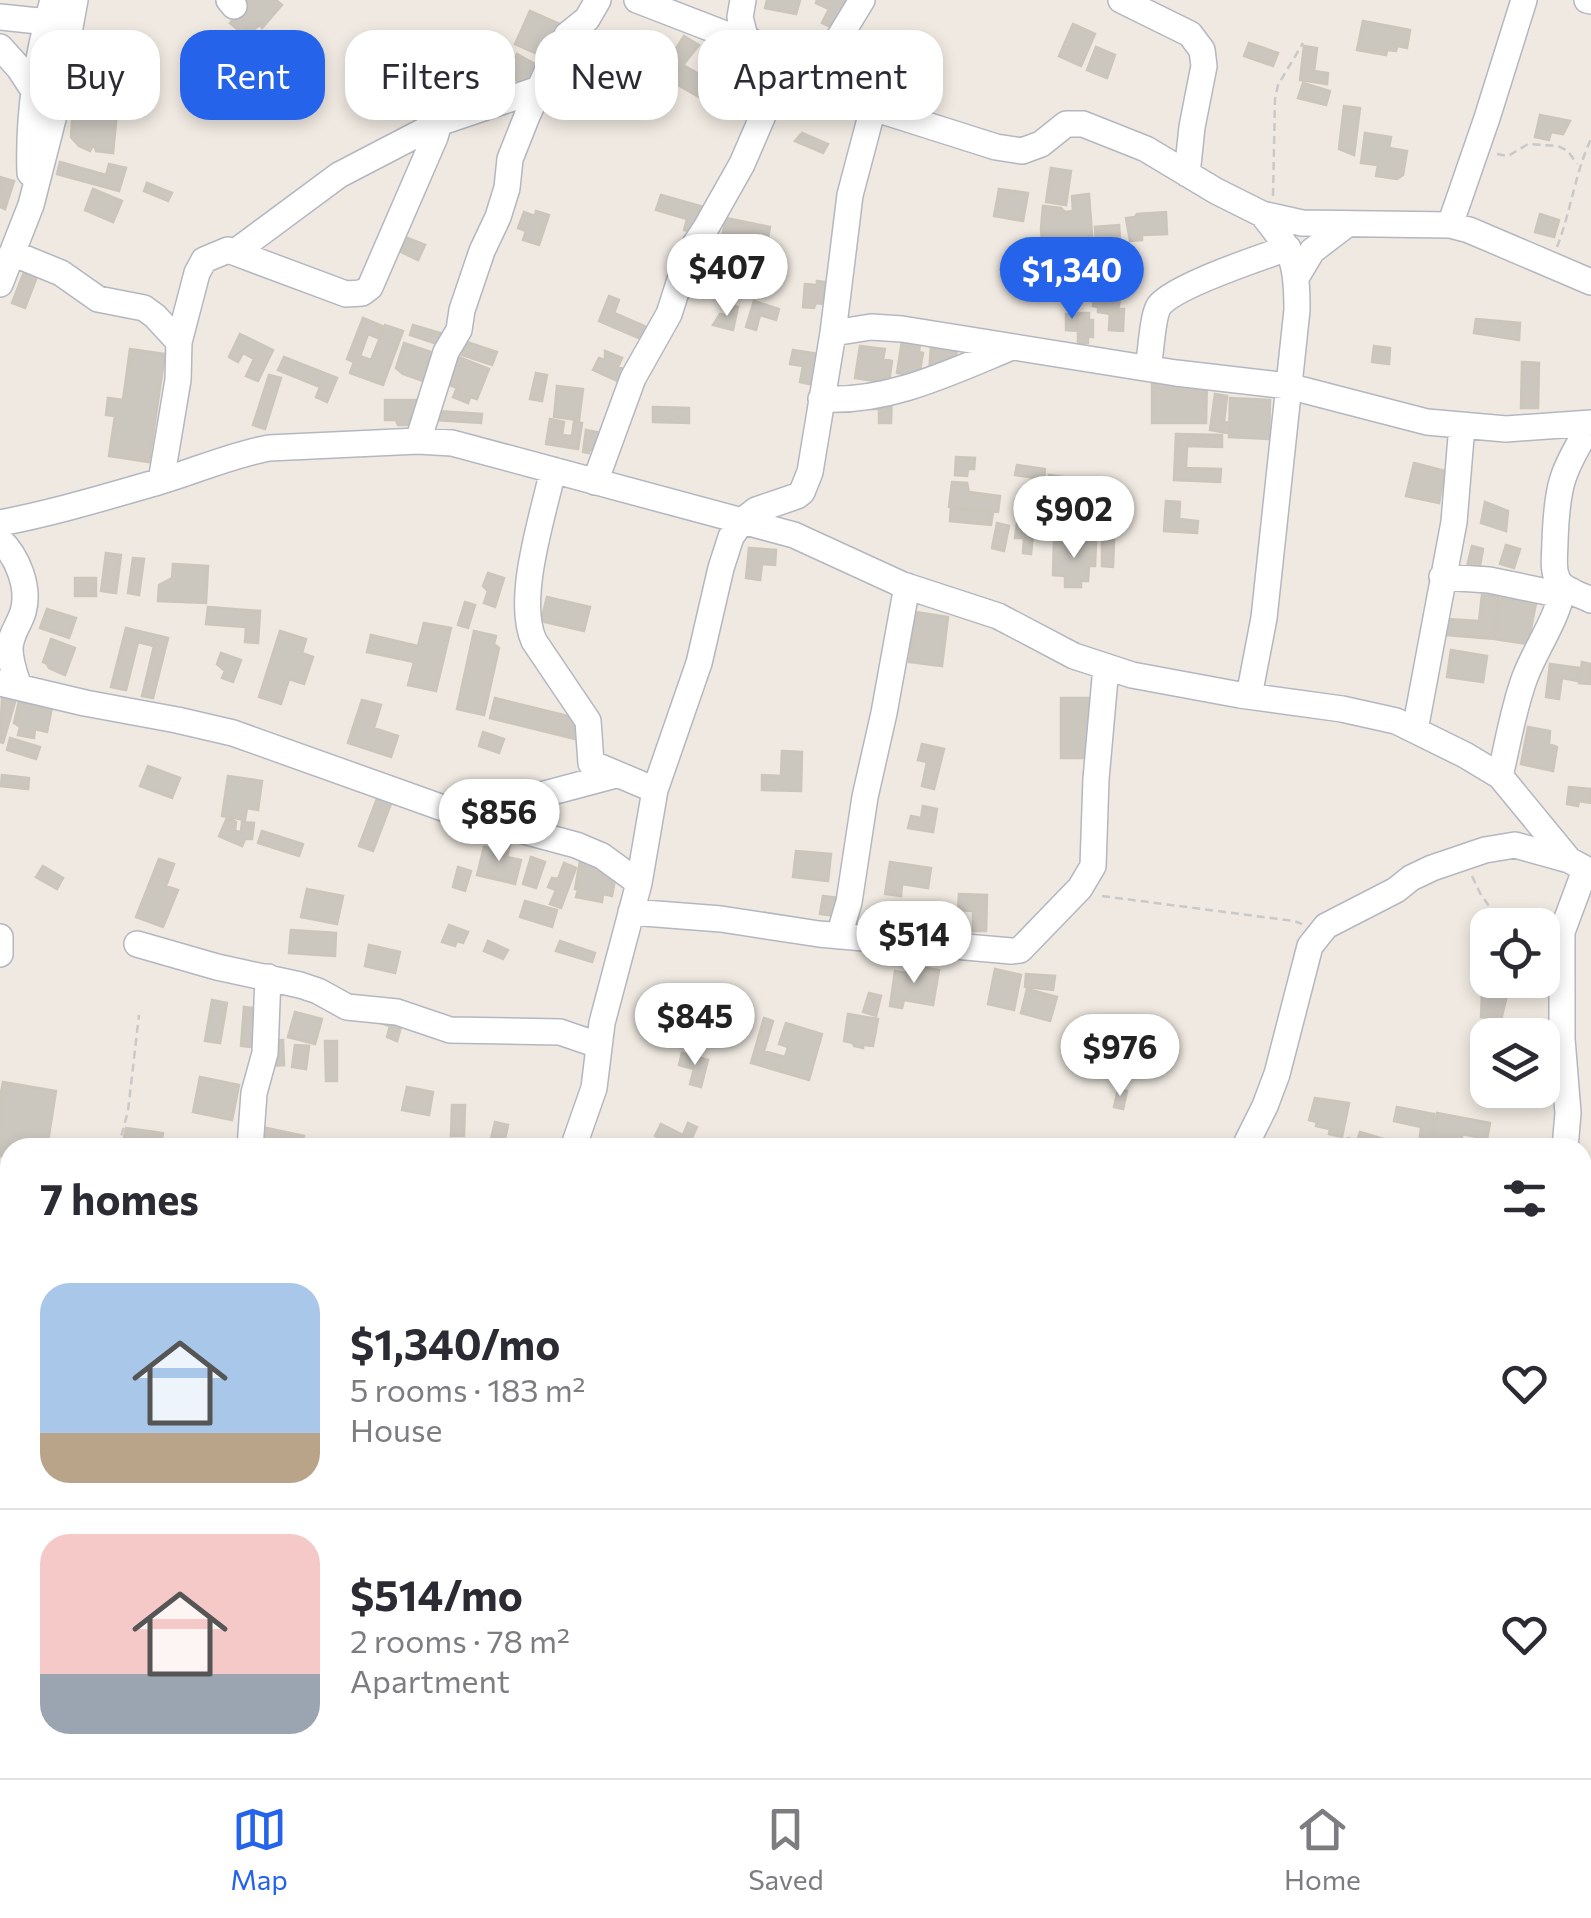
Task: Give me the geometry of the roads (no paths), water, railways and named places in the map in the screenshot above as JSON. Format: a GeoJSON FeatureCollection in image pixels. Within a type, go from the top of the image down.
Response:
{"type":"FeatureCollection","features":[{"type":"Feature","properties":{"kind":"street"},"geometry":{"type":"LineString","coordinates":[[0,284],[31,205],[53,119],[75,0]]}},
{"type":"Feature","properties":{"kind":"street"},"geometry":{"type":"LineString","coordinates":[[575,30],[598,0]]}},
{"type":"Feature","properties":{"kind":"street"},"geometry":{"type":"LineString","coordinates":[[638,0],[715,30]]}},
{"type":"Feature","properties":{"kind":"street"},"geometry":{"type":"LineString","coordinates":[[742,30],[743,0]]}},
{"type":"Feature","properties":{"kind":"street"},"geometry":{"type":"LineString","coordinates":[[844,30],[862,0]]}},
{"type":"Feature","properties":{"kind":"street"},"geometry":{"type":"LineString","coordinates":[[1121,0],[1190,34],[1202,50],[1204,66],[1187,174]]}},
{"type":"Feature","properties":{"kind":"street"},"geometry":{"type":"LineString","coordinates":[[1450,225],[1524,0]]}},
{"type":"Feature","properties":{"kind":"street"},"geometry":{"type":"LineString","coordinates":[[0,17],[51,11]]}},
{"type":"Feature","properties":{"kind":"street"},"geometry":{"type":"LineString","coordinates":[[0,48],[30,85]]}},
{"type":"Feature","properties":{"kind":"street"},"geometry":{"type":"LineString","coordinates":[[235,252],[338,174],[439,123],[535,89]]}},
{"type":"Feature","properties":{"kind":"street"},"geometry":{"type":"LineString","coordinates":[[418,440],[446,352],[459,330],[482,251],[498,217],[507,188],[510,158],[535,98]]}},
{"type":"Feature","properties":{"kind":"street"},"geometry":{"type":"LineString","coordinates":[[31,205],[32,120]]}},
{"type":"Feature","properties":{"kind":"street"},"geometry":{"type":"LineString","coordinates":[[161,481],[178,380],[179,342],[197,272],[204,260],[220,252],[235,252],[346,294],[362,293],[370,287],[388,248],[440,120]]}},
{"type":"Feature","properties":{"kind":"street"},"geometry":{"type":"LineString","coordinates":[[595,482],[633,378],[669,314],[688,254],[717,210],[761,120]]}},
{"type":"Feature","properties":{"kind":"street"},"geometry":{"type":"LineString","coordinates":[[576,1138],[594,1088],[602,1023],[639,883],[655,790],[699,663],[731,538],[742,520],[756,510],[802,492],[810,472],[850,195],[870,120]]}},
{"type":"Feature","properties":{"kind":"street"},"geometry":{"type":"LineString","coordinates":[[911,120],[1022,152],[1041,144],[1066,124],[1083,124],[1146,149],[1268,216],[1302,224],[1450,225],[1591,282]]}},
{"type":"Feature","properties":{"kind":"street"},"geometry":{"type":"LineString","coordinates":[[1249,696],[1264,618],[1295,335],[1294,259],[1268,216]]}},
{"type":"Feature","properties":{"kind":"street"},"geometry":{"type":"LineString","coordinates":[[1297,276],[1312,252],[1346,224]]}},
{"type":"Feature","properties":{"kind":"street"},"geometry":{"type":"LineString","coordinates":[[1148,368],[1157,311],[1164,302],[1235,266],[1288,248]]}},
{"type":"Feature","properties":{"kind":"street"},"geometry":{"type":"LineString","coordinates":[[12,254],[62,273],[98,299],[144,308],[179,342]]}},
{"type":"Feature","properties":{"kind":"street"},"geometry":{"type":"LineString","coordinates":[[833,333],[871,327],[902,329],[1288,386],[1428,422],[1506,429],[1591,424]]}},
{"type":"Feature","properties":{"kind":"street"},"geometry":{"type":"LineString","coordinates":[[821,399],[840,400],[912,388],[1013,346]]}},
{"type":"Feature","properties":{"kind":"street"},"geometry":{"type":"LineString","coordinates":[[1575,594],[1562,586],[1556,576],[1557,498],[1565,468],[1591,424]]}},
{"type":"Feature","properties":{"kind":"street"},"geometry":{"type":"LineString","coordinates":[[1415,730],[1454,522],[1462,426]]}},
{"type":"Feature","properties":{"kind":"street"},"geometry":{"type":"LineString","coordinates":[[0,522],[161,481],[258,450],[418,440],[452,443],[794,535],[906,586],[986,611],[1074,656],[1132,675],[1396,721],[1465,754],[1500,776],[1582,867]]}},
{"type":"Feature","properties":{"kind":"street"},"geometry":{"type":"LineString","coordinates":[[553,470],[527,587],[528,628],[588,721],[590,761],[655,790]]}},
{"type":"Feature","properties":{"kind":"street"},"geometry":{"type":"LineString","coordinates":[[0,540],[16,559],[23,584],[24,606],[10,651],[10,685],[233,733],[464,815],[576,845],[602,856],[639,883]]}},
{"type":"Feature","properties":{"kind":"street"},"geometry":{"type":"LineString","coordinates":[[1442,577],[1575,594]]}},
{"type":"Feature","properties":{"kind":"street"},"geometry":{"type":"LineString","coordinates":[[839,936],[849,902],[864,797],[884,713],[906,586]]}},
{"type":"Feature","properties":{"kind":"street"},"geometry":{"type":"LineString","coordinates":[[1500,776],[1525,676],[1550,627],[1575,594]]}},
{"type":"Feature","properties":{"kind":"street"},"geometry":{"type":"LineString","coordinates":[[631,912],[839,936],[1020,950],[1090,874],[1106,667]]}},
{"type":"Feature","properties":{"kind":"street"},"geometry":{"type":"LineString","coordinates":[[464,815],[616,775]]}},
{"type":"Feature","properties":{"kind":"street"},"geometry":{"type":"LineString","coordinates":[[1249,1138],[1277,1074],[1310,946],[1328,924],[1432,868],[1485,850],[1516,845],[1582,867]]}},
{"type":"Feature","properties":{"kind":"street"},"geometry":{"type":"LineString","coordinates":[[1565,1138],[1568,1113],[1562,1039],[1562,932],[1582,867]]}},
{"type":"Feature","properties":{"kind":"street"},"geometry":{"type":"LineString","coordinates":[[0,937],[0,954]]}},
{"type":"Feature","properties":{"kind":"street"},"geometry":{"type":"LineString","coordinates":[[138,944],[318,991],[347,1006],[397,1012],[450,1030],[560,1032],[598,1044]]}},
{"type":"Feature","properties":{"kind":"street"},"geometry":{"type":"LineString","coordinates":[[251,1138],[254,1093],[265,1053],[268,977]]}}]}
